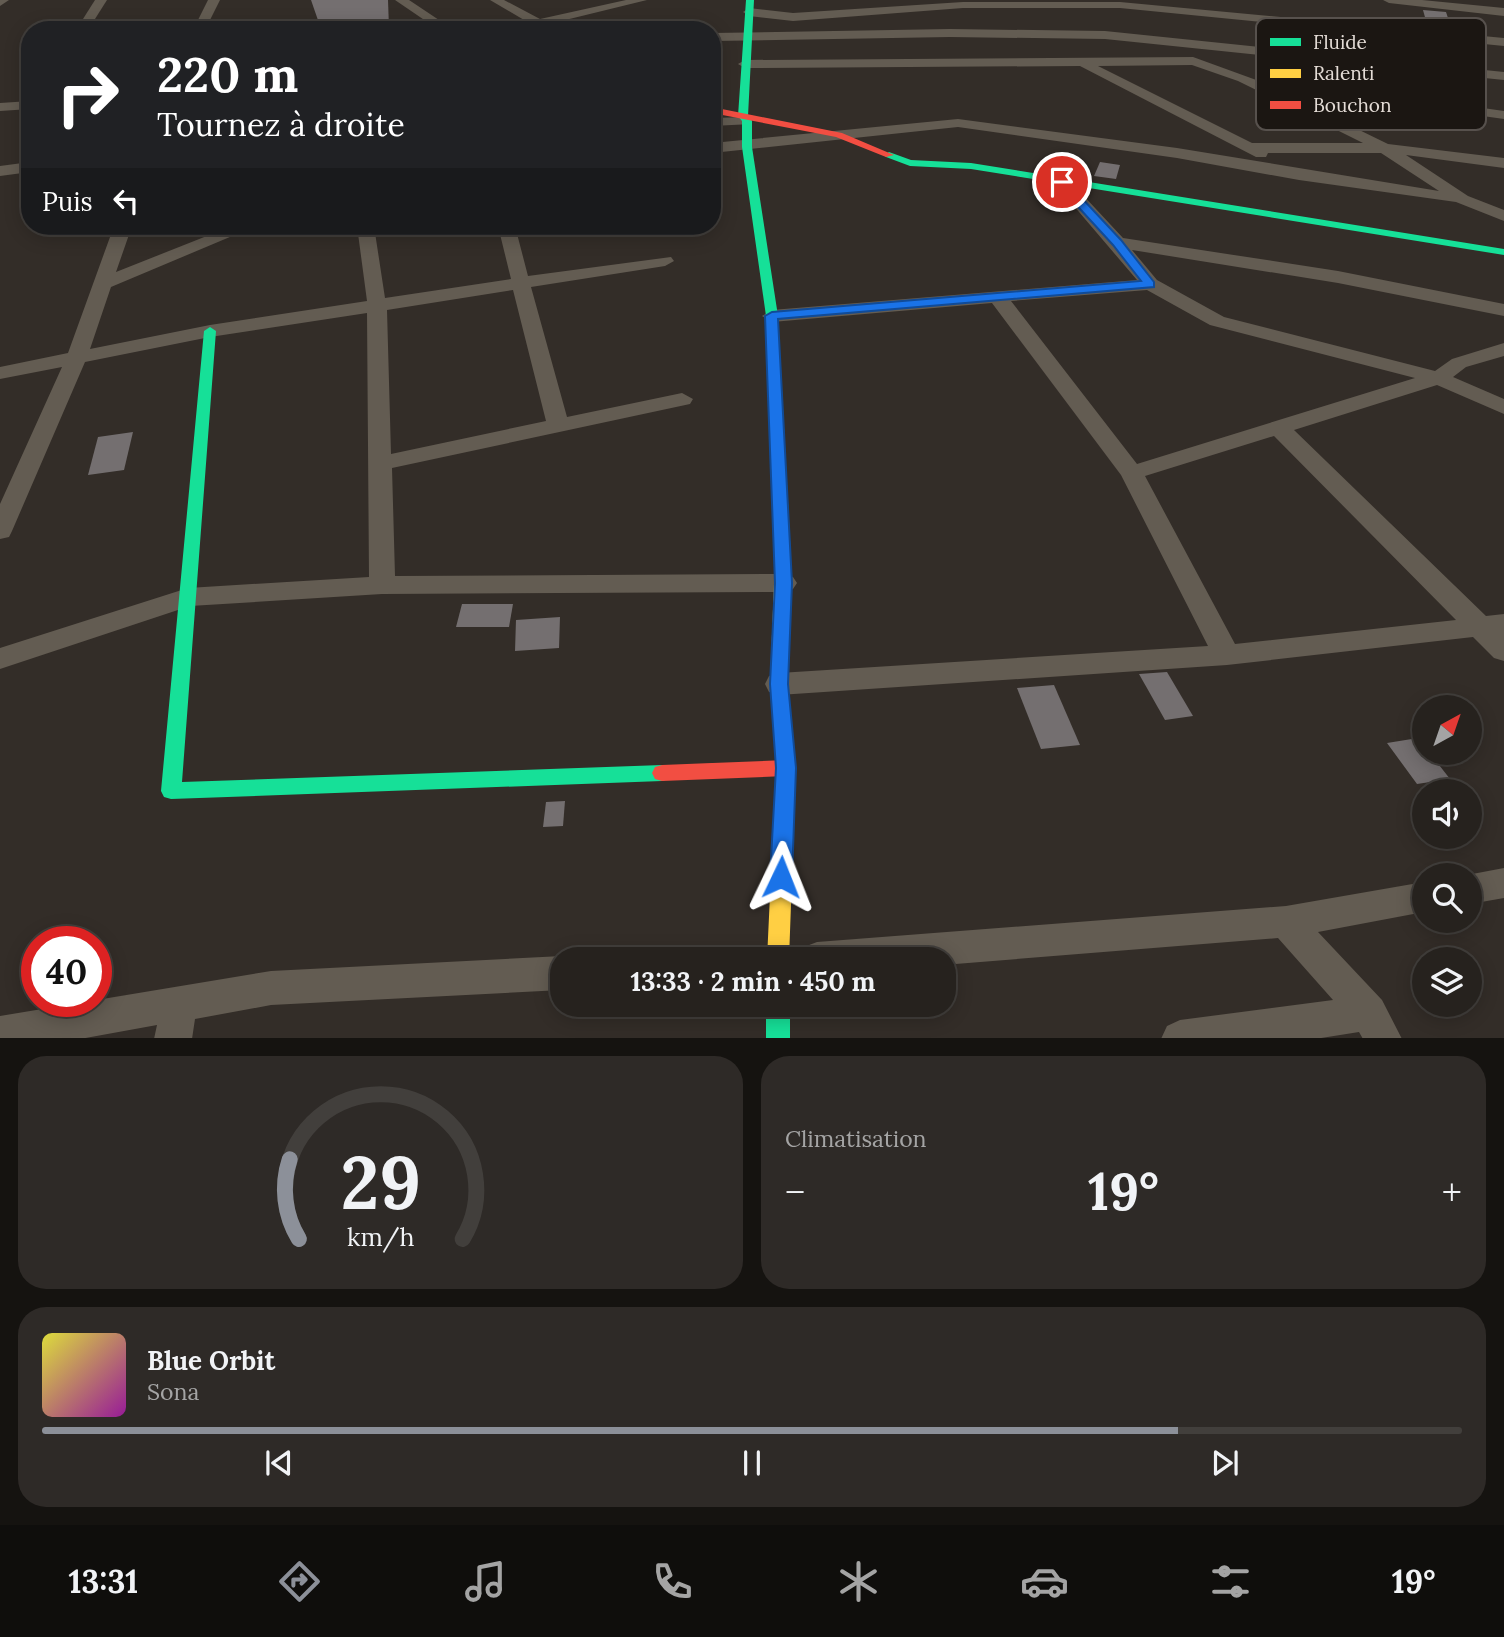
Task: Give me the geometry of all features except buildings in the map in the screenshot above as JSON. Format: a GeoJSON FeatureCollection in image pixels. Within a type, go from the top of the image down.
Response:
{"type":"FeatureCollection","features":[{"type":"Feature","properties":{"kind":"street"},"geometry":{"type":"LineString","coordinates":[[88,21],[101,0]]}},
{"type":"Feature","properties":{"kind":"street"},"geometry":{"type":"LineString","coordinates":[[204,21],[214,0]]}},
{"type":"Feature","properties":{"kind":"street"},"geometry":{"type":"LineString","coordinates":[[401,0],[434,21]]}},
{"type":"Feature","properties":{"kind":"street"},"geometry":{"type":"LineString","coordinates":[[1390,0],[1504,12]]}},
{"type":"Feature","properties":{"kind":"street"},"geometry":{"type":"LineString","coordinates":[[561,21],[630,1]]}},
{"type":"Feature","properties":{"kind":"street"},"geometry":{"type":"LineString","coordinates":[[501,3],[535,21]]}},
{"type":"Feature","properties":{"kind":"street"},"geometry":{"type":"LineString","coordinates":[[501,3],[519,3]]}},
{"type":"Feature","properties":{"kind":"street"},"geometry":{"type":"LineString","coordinates":[[779,947],[786,768],[779,684],[784,583],[772,316],[745,119],[749,6],[793,17],[911,4],[1061,3],[1120,5],[1256,18]]}},
{"type":"Feature","properties":{"kind":"street"},"geometry":{"type":"LineString","coordinates":[[721,36],[1105,34],[1256,51]]}},
{"type":"Feature","properties":{"kind":"street"},"geometry":{"type":"LineString","coordinates":[[1486,41],[1504,43]]}},
{"type":"Feature","properties":{"kind":"street"},"geometry":{"type":"LineString","coordinates":[[1194,61],[1202,46]]}},
{"type":"Feature","properties":{"kind":"street"},"geometry":{"type":"LineString","coordinates":[[745,64],[1194,61],[1256,84]]}},
{"type":"Feature","properties":{"kind":"street"},"geometry":{"type":"LineString","coordinates":[[1081,62],[1299,175]]}},
{"type":"Feature","properties":{"kind":"street"},"geometry":{"type":"LineString","coordinates":[[1486,74],[1504,76]]}},
{"type":"Feature","properties":{"kind":"street"},"geometry":{"type":"LineString","coordinates":[[1243,78],[1256,80]]}},
{"type":"Feature","properties":{"kind":"street"},"geometry":{"type":"LineString","coordinates":[[0,107],[21,106]]}},
{"type":"Feature","properties":{"kind":"street"},"geometry":{"type":"LineString","coordinates":[[721,112],[839,135],[910,163],[971,166],[1504,252]]}},
{"type":"Feature","properties":{"kind":"street"},"geometry":{"type":"LineString","coordinates":[[1486,112],[1504,115]]}},
{"type":"Feature","properties":{"kind":"street"},"geometry":{"type":"LineString","coordinates":[[721,121],[745,119]]}},
{"type":"Feature","properties":{"kind":"street"},"geometry":{"type":"LineString","coordinates":[[721,148],[958,123],[1177,153],[1299,175],[1462,199]]}},
{"type":"Feature","properties":{"kind":"street"},"geometry":{"type":"LineString","coordinates":[[1348,130],[1384,148],[1462,199],[1504,216]]}},
{"type":"Feature","properties":{"kind":"street"},"geometry":{"type":"LineString","coordinates":[[1248,148],[1384,148],[1504,163]]}},
{"type":"Feature","properties":{"kind":"street"},"geometry":{"type":"LineString","coordinates":[[0,171],[21,168]]}},
{"type":"Feature","properties":{"kind":"street"},"geometry":{"type":"LineString","coordinates":[[1062,182],[1117,242],[1150,284],[1237,328],[1438,379],[1504,407]]}},
{"type":"Feature","properties":{"kind":"street"},"geometry":{"type":"LineString","coordinates":[[0,531],[77,357],[120,235]]}},
{"type":"Feature","properties":{"kind":"street"},"geometry":{"type":"LineString","coordinates":[[104,283],[224,235]]}},
{"type":"Feature","properties":{"kind":"street"},"geometry":{"type":"LineString","coordinates":[[366,235],[377,305],[382,585]]}},
{"type":"Feature","properties":{"kind":"street"},"geometry":{"type":"LineString","coordinates":[[509,235],[558,425]]}},
{"type":"Feature","properties":{"kind":"street"},"geometry":{"type":"LineString","coordinates":[[1117,242],[1338,277],[1504,310]]}},
{"type":"Feature","properties":{"kind":"street"},"geometry":{"type":"LineString","coordinates":[[0,373],[210,331],[665,261]]}},
{"type":"Feature","properties":{"kind":"street"},"geometry":{"type":"LineString","coordinates":[[772,316],[999,299],[1150,284]]}},
{"type":"Feature","properties":{"kind":"street"},"geometry":{"type":"LineString","coordinates":[[999,299],[1132,473],[1227,656]]}},
{"type":"Feature","properties":{"kind":"street"},"geometry":{"type":"LineString","coordinates":[[210,331],[171,791],[786,768]]}},
{"type":"Feature","properties":{"kind":"street"},"geometry":{"type":"LineString","coordinates":[[1132,473],[1438,379],[1459,362],[1504,349]]}},
{"type":"Feature","properties":{"kind":"street"},"geometry":{"type":"LineString","coordinates":[[381,463],[682,399]]}},
{"type":"Feature","properties":{"kind":"street"},"geometry":{"type":"LineString","coordinates":[[1279,428],[1493,625],[1504,651]]}},
{"type":"Feature","properties":{"kind":"street"},"geometry":{"type":"LineString","coordinates":[[0,659],[188,597],[382,585],[784,583]]}},
{"type":"Feature","properties":{"kind":"street"},"geometry":{"type":"LineString","coordinates":[[779,684],[1227,656],[1493,625]]}},
{"type":"Feature","properties":{"kind":"street"},"geometry":{"type":"LineString","coordinates":[[1482,887],[1504,883]]}},
{"type":"Feature","properties":{"kind":"street"},"geometry":{"type":"LineString","coordinates":[[956,948],[1286,922],[1412,899]]}},
{"type":"Feature","properties":{"kind":"street"},"geometry":{"type":"LineString","coordinates":[[1286,922],[1376,1026]]}},
{"type":"Feature","properties":{"kind":"street"},"geometry":{"type":"LineString","coordinates":[[0,1034],[176,1021],[271,988],[550,974]]}},
{"type":"Feature","properties":{"kind":"street"},"geometry":{"type":"LineString","coordinates":[[778,1017],[778,1038]]}},
{"type":"Feature","properties":{"kind":"street"},"geometry":{"type":"LineString","coordinates":[[1180,1038],[1376,1026]]}},
{"type":"Feature","properties":{"kind":"traffic: fast"},"geometry":{"type":"LineString","coordinates":[[750,0],[743,116],[747,121],[747,147],[772,316],[783,559]]}},
{"type":"Feature","properties":{"kind":"traffic: fast"},"geometry":{"type":"LineString","coordinates":[[889,155],[910,163],[971,166],[1504,252]]}},
{"type":"Feature","properties":{"kind":"traffic: fast"},"geometry":{"type":"LineString","coordinates":[[210,331],[171,791],[662,773]]}},
{"type":"Feature","properties":{"kind":"traffic: fast"},"geometry":{"type":"LineString","coordinates":[[778,1017],[778,1038]]}},
{"type":"Feature","properties":{"kind":"traffic: slow"},"geometry":{"type":"LineString","coordinates":[[779,947],[786,768],[779,684],[783,559]]}},
{"type":"Feature","properties":{"kind":"traffic: jam"},"geometry":{"type":"LineString","coordinates":[[721,112],[839,135],[889,155]]}},
{"type":"Feature","properties":{"kind":"traffic: jam"},"geometry":{"type":"LineString","coordinates":[[662,773],[786,768]]}},
{"type":"Feature","properties":{"kind":"route"},"geometry":{"type":"LineString","coordinates":[[781,877],[786,768],[779,684],[784,583],[772,316],[999,299],[1150,284],[1117,242],[1062,182]]}}]}
